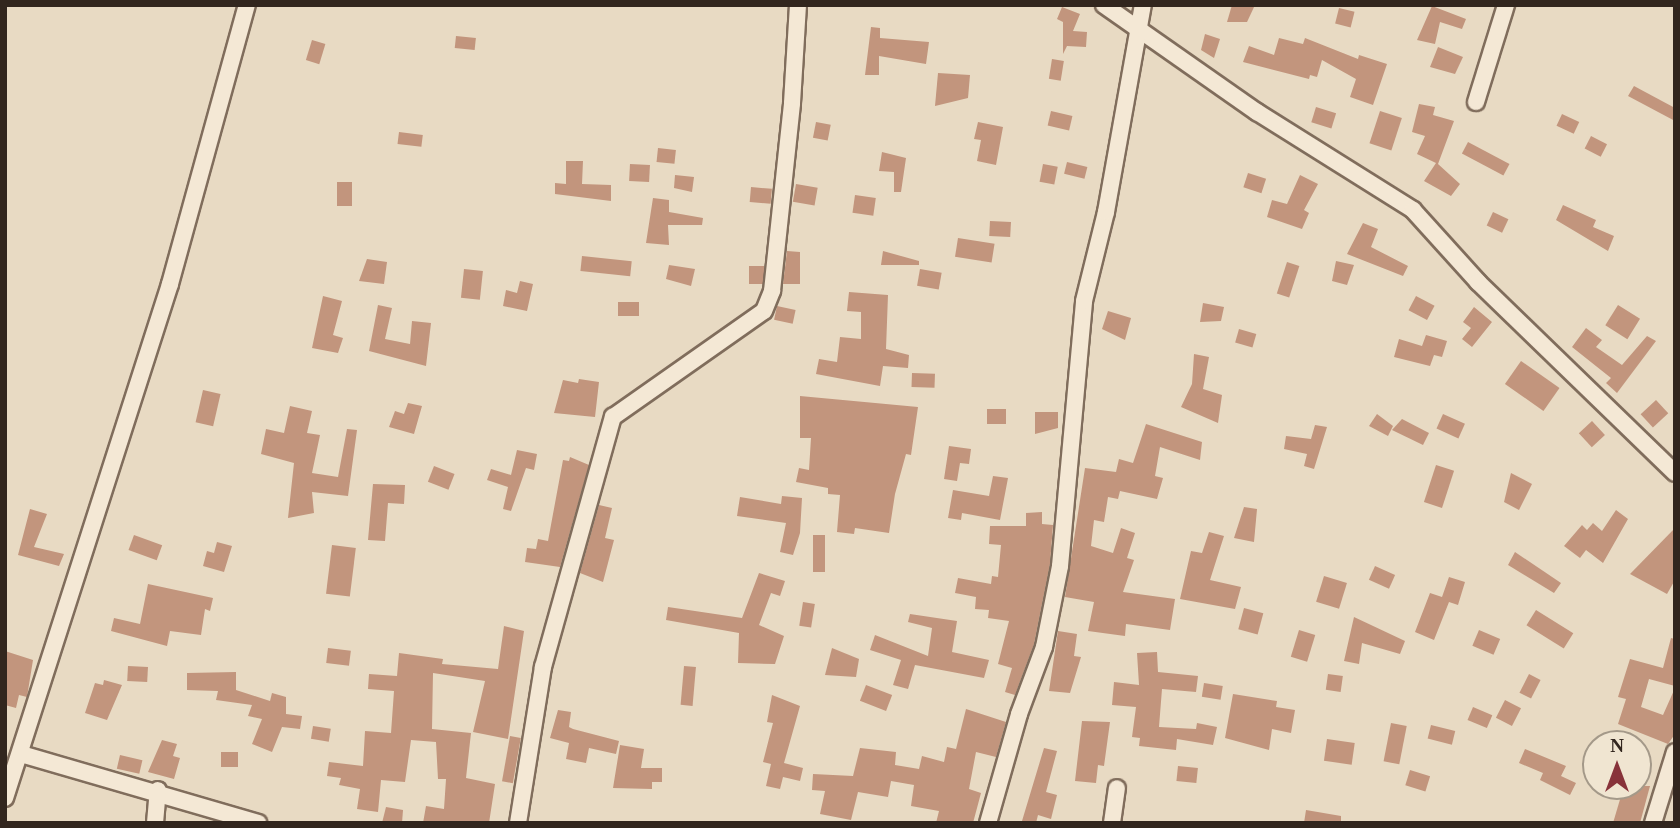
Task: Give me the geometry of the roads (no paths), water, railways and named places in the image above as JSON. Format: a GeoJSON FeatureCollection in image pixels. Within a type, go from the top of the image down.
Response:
{"type":"FeatureCollection","features":[{"type":"Feature","properties":{"kind":"street"},"geometry":{"type":"LineString","coordinates":[[5,798],[170,284],[247,5]]}},
{"type":"Feature","properties":{"kind":"street"},"geometry":{"type":"LineString","coordinates":[[519,823],[543,667],[612,417],[764,311],[772,291],[792,103],[798,5]]}},
{"type":"Feature","properties":{"kind":"street"},"geometry":{"type":"LineString","coordinates":[[1104,5],[1257,112],[1413,210],[1478,282],[1675,473]]}},
{"type":"Feature","properties":{"kind":"street"},"geometry":{"type":"LineString","coordinates":[[988,823],[1019,715],[1044,647],[1060,566],[1084,301],[1126,109],[1136,28],[1143,5]]}},
{"type":"Feature","properties":{"kind":"street"},"geometry":{"type":"LineString","coordinates":[[1476,102],[1506,5]]}},
{"type":"Feature","properties":{"kind":"street"},"geometry":{"type":"LineString","coordinates":[[1653,823],[1675,752]]}},
{"type":"Feature","properties":{"kind":"street"},"geometry":{"type":"LineString","coordinates":[[21,754],[158,790],[258,823]]}},
{"type":"Feature","properties":{"kind":"street"},"geometry":{"type":"LineString","coordinates":[[1112,823],[1117,788]]}},
{"type":"Feature","properties":{"kind":"street"},"geometry":{"type":"LineString","coordinates":[[155,823],[158,790]]}}]}
